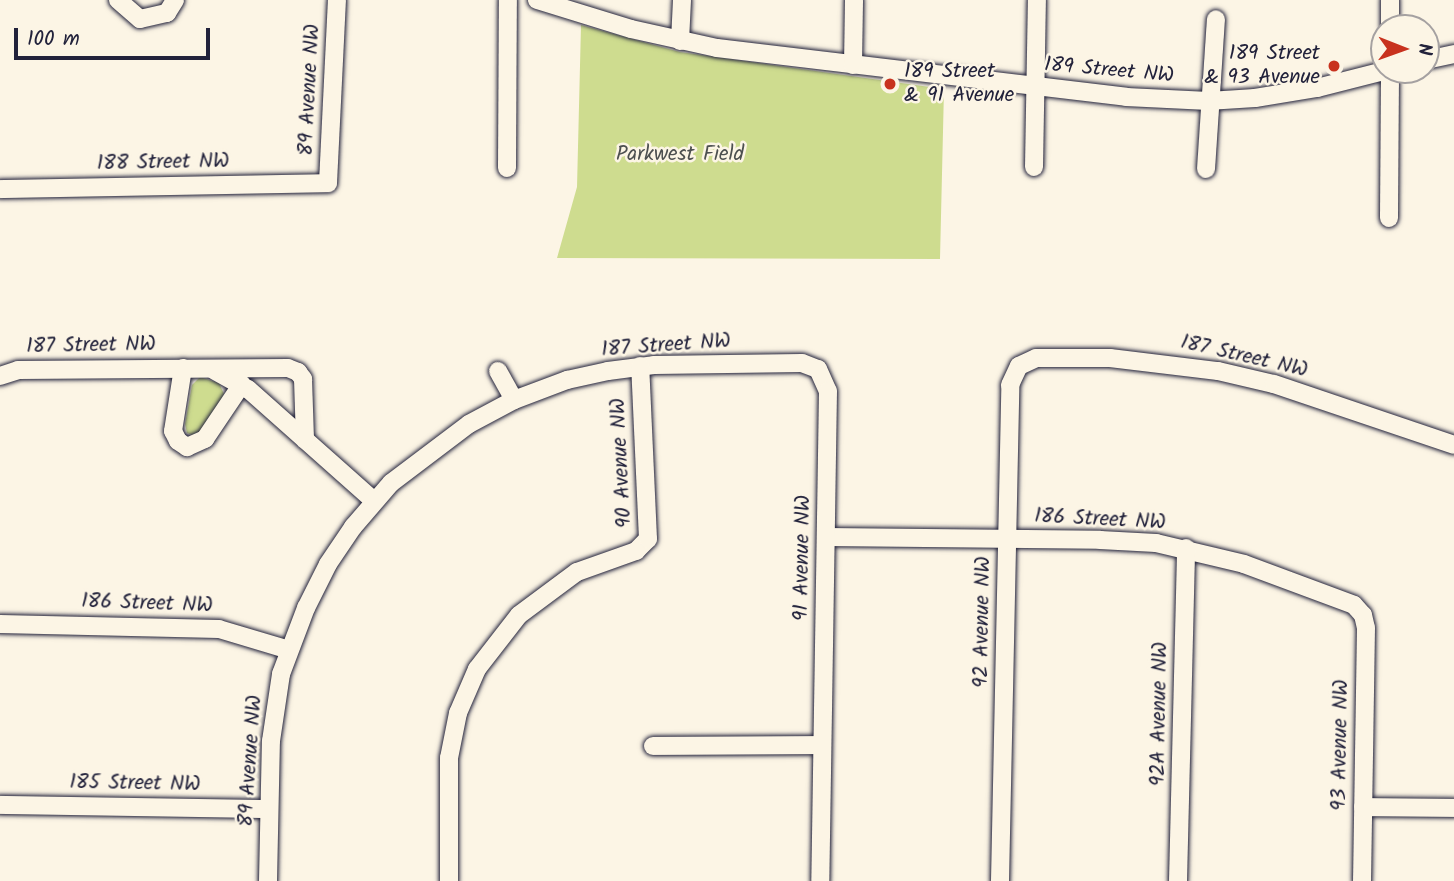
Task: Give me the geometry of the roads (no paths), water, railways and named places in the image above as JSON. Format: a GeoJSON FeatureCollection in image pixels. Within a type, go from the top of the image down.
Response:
{"type":"FeatureCollection","features":[{"type":"Feature","properties":{"kind":"street"},"geometry":{"type":"LineString","coordinates":[[118,0],[140,19],[167,13],[174,0]]}},
{"type":"Feature","properties":{"kind":"street","name":"89 Avenue NW"},"geometry":{"type":"LineString","coordinates":[[328,183],[337,0]]}},
{"type":"Feature","properties":{"kind":"street"},"geometry":{"type":"LineString","coordinates":[[507,168],[508,0]]}},
{"type":"Feature","properties":{"kind":"street","name":"189 Street NW"},"geometry":{"type":"LineString","coordinates":[[537,0],[680,41],[853,65],[1126,97],[1209,101],[1317,88],[1370,75]]}},
{"type":"Feature","properties":{"kind":"street"},"geometry":{"type":"LineString","coordinates":[[680,41],[682,0]]}},
{"type":"Feature","properties":{"kind":"street"},"geometry":{"type":"LineString","coordinates":[[853,65],[854,0]]}},
{"type":"Feature","properties":{"kind":"street"},"geometry":{"type":"LineString","coordinates":[[1034,167],[1037,0]]}},
{"type":"Feature","properties":{"kind":"street"},"geometry":{"type":"LineString","coordinates":[[1206,169],[1216,19]]}},
{"type":"Feature","properties":{"kind":"street"},"geometry":{"type":"LineString","coordinates":[[1389,84],[1389,218]]}},
{"type":"Feature","properties":{"kind":"street","name":"188 Street NW"},"geometry":{"type":"LineString","coordinates":[[0,189],[328,183]]}},
{"type":"Feature","properties":{"kind":"street","name":"187 Street NW"},"geometry":{"type":"LineString","coordinates":[[1018,366],[1036,358],[1110,358],[1218,371],[1274,384],[1454,445]]}},
{"type":"Feature","properties":{"kind":"street","name":"187 Street NW"},"geometry":{"type":"LineString","coordinates":[[206,368],[242,384],[374,501],[432,449],[469,424],[514,400],[566,380],[640,366],[802,363],[813,365],[822,373]]}},
{"type":"Feature","properties":{"kind":"street","name":"90 Avenue NW"},"geometry":{"type":"LineString","coordinates":[[449,881],[449,758],[458,713],[477,669],[519,615],[577,572],[636,551],[648,539],[640,366]]}},
{"type":"Feature","properties":{"kind":"street","name":"92 Avenue NW"},"geometry":{"type":"LineString","coordinates":[[1000,881],[1010,385],[1018,366]]}},
{"type":"Feature","properties":{"kind":"street","name":"187 Street NW"},"geometry":{"type":"LineString","coordinates":[[0,376],[19,370],[282,367],[298,372],[304,385],[306,440]]}},
{"type":"Feature","properties":{"kind":"street","name":"187 Street NW"},"geometry":{"type":"LineString","coordinates":[[183,368],[173,432],[178,441],[187,447],[205,439],[242,384]]}},
{"type":"Feature","properties":{"kind":"street"},"geometry":{"type":"LineString","coordinates":[[498,371],[514,400]]}},
{"type":"Feature","properties":{"kind":"street","name":"91 Avenue NW"},"geometry":{"type":"LineString","coordinates":[[820,881],[828,391],[822,373]]}},
{"type":"Feature","properties":{"kind":"street","name":"89 Avenue NW"},"geometry":{"type":"LineString","coordinates":[[268,881],[273,722],[289,650],[328,564],[374,501]]}},
{"type":"Feature","properties":{"kind":"street","name":"186 Street NW"},"geometry":{"type":"LineString","coordinates":[[826,537],[1126,540],[1186,548],[1244,564],[1340,598],[1360,611]]}},
{"type":"Feature","properties":{"kind":"street","name":"92A Avenue NW"},"geometry":{"type":"LineString","coordinates":[[1178,881],[1186,548]]}},
{"type":"Feature","properties":{"kind":"street","name":"93 Avenue NW"},"geometry":{"type":"LineString","coordinates":[[1360,611],[1366,628],[1362,881]]}},
{"type":"Feature","properties":{"kind":"street","name":"186 Street NW"},"geometry":{"type":"LineString","coordinates":[[0,624],[219,628],[289,650]]}},
{"type":"Feature","properties":{"kind":"street"},"geometry":{"type":"LineString","coordinates":[[653,746],[822,746]]}},
{"type":"Feature","properties":{"kind":"street","name":"185 Street NW"},"geometry":{"type":"LineString","coordinates":[[0,805],[270,810]]}},
{"type":"Feature","properties":{"kind":"street"},"geometry":{"type":"LineString","coordinates":[[1363,807],[1454,808]]}},
{"type":"Feature","properties":{"kind":"place","name":"189 Street & 93 Avenue"},"geometry":{"type":"Point","coordinates":[1334,66]}},
{"type":"Feature","properties":{"kind":"place","name":"189 Street & 91 Avenue"},"geometry":{"type":"Point","coordinates":[890,84]}},
{"type":"Feature","properties":{"kind":"park label","name":"Parkwest Field"},"geometry":{"type":"Point","coordinates":[680,155]}}]}
